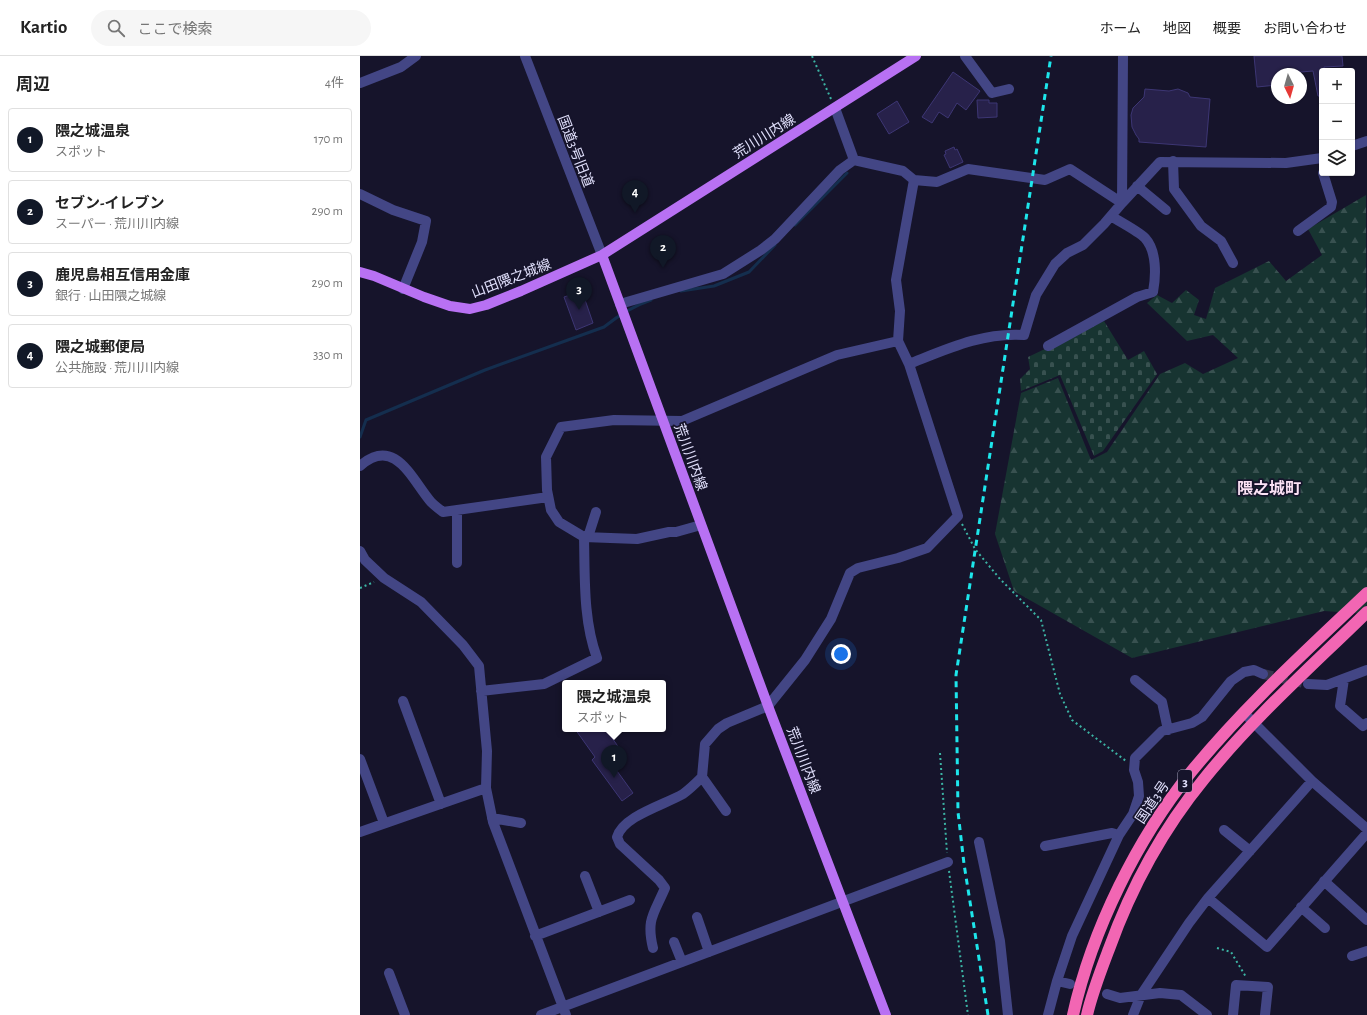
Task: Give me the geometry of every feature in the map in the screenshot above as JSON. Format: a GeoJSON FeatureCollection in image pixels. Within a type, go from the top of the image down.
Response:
{"type":"FeatureCollection","features":[{"type":"Feature","properties":{"kind":"highway","name":"国道3号"},"geometry":{"type":"LineString","coordinates":[[1073,1015],[1089,960],[1107,914],[1128,870],[1157,819],[1191,772],[1244,713],[1367,593]]}},
{"type":"Feature","properties":{"kind":"highway","name":"国道3号"},"geometry":{"type":"LineString","coordinates":[[1087,1015],[1121,917],[1141,875],[1169,829],[1204,779],[1254,722],[1367,612]]}},
{"type":"Feature","properties":{"kind":"main road","name":"荒川川内線"},"geometry":{"type":"LineString","coordinates":[[886,1015],[768,706],[602,255],[916,56]]}},
{"type":"Feature","properties":{"kind":"main road","name":"山田隈之城線"},"geometry":{"type":"LineString","coordinates":[[360,272],[374,276],[403,289],[450,306],[470,309],[486,305],[521,291],[602,255]]}},
{"type":"Feature","properties":{"kind":"street"},"geometry":{"type":"LineString","coordinates":[[360,82],[401,67],[416,56]]}},
{"type":"Feature","properties":{"kind":"street","name":"国道3号旧道"},"geometry":{"type":"LineString","coordinates":[[525,56],[602,255]]}},
{"type":"Feature","properties":{"kind":"street"},"geometry":{"type":"LineString","coordinates":[[964,56],[992,93],[1009,89]]}},
{"type":"Feature","properties":{"kind":"street"},"geometry":{"type":"LineString","coordinates":[[1122,203],[1123,56]]}},
{"type":"Feature","properties":{"kind":"street"},"geometry":{"type":"LineString","coordinates":[[835,108],[854,160]]}},
{"type":"Feature","properties":{"kind":"street"},"geometry":{"type":"LineString","coordinates":[[1355,145],[1367,140]]}},
{"type":"Feature","properties":{"kind":"street"},"geometry":{"type":"LineString","coordinates":[[909,364],[973,339],[1008,333],[1024,335],[1036,295],[1052,269],[1067,254],[1083,244],[1111,216],[1160,162],[1286,163],[1319,158]]}},
{"type":"Feature","properties":{"kind":"street"},"geometry":{"type":"LineString","coordinates":[[622,310],[723,274],[761,250],[775,239],[840,170],[854,160],[902,171],[914,180],[937,182],[968,169],[1045,180],[1070,169],[1122,203]]}},
{"type":"Feature","properties":{"kind":"street"},"geometry":{"type":"LineString","coordinates":[[1173,161],[1174,189],[1201,226],[1221,241],[1233,263]]}},
{"type":"Feature","properties":{"kind":"street"},"geometry":{"type":"LineString","coordinates":[[1298,231],[1331,207],[1332,202],[1324,176]]}},
{"type":"Feature","properties":{"kind":"street"},"geometry":{"type":"LineString","coordinates":[[726,811],[702,777],[705,744],[718,729],[727,723],[768,706],[813,648],[831,619],[850,574],[858,568],[898,558],[927,548],[958,516],[909,364],[898,341],[900,311],[896,280],[914,180]]}},
{"type":"Feature","properties":{"kind":"street"},"geometry":{"type":"LineString","coordinates":[[1137,186],[1166,210]]}},
{"type":"Feature","properties":{"kind":"street"},"geometry":{"type":"LineString","coordinates":[[360,194],[393,210],[426,221],[422,242],[403,289]]}},
{"type":"Feature","properties":{"kind":"street"},"geometry":{"type":"LineString","coordinates":[[1048,346],[1137,297],[1153,292],[1156,275],[1151,250],[1145,238],[1111,216]]}},
{"type":"Feature","properties":{"kind":"street"},"geometry":{"type":"LineString","coordinates":[[701,525],[676,532],[669,532],[638,539],[586,537],[559,522],[551,510],[548,497],[546,458],[561,427],[614,420],[663,422],[682,421],[837,355],[898,341]]}},
{"type":"Feature","properties":{"kind":"street"},"geometry":{"type":"LineString","coordinates":[[360,466],[378,456],[395,457],[406,467],[432,503],[443,512],[548,497]]}},
{"type":"Feature","properties":{"kind":"street"},"geometry":{"type":"LineString","coordinates":[[457,510],[457,563]]}},
{"type":"Feature","properties":{"kind":"street"},"geometry":{"type":"LineString","coordinates":[[482,691],[544,684],[597,658],[590,638],[585,591],[586,537],[596,512]]}},
{"type":"Feature","properties":{"kind":"street"},"geometry":{"type":"LineString","coordinates":[[360,551],[365,560],[384,578],[421,602],[463,645],[479,666],[487,751],[486,788],[492,818],[564,1011]]}},
{"type":"Feature","properties":{"kind":"street"},"geometry":{"type":"LineString","coordinates":[[1048,1015],[1057,981],[1072,936],[1119,835],[1133,814],[1139,796],[1134,763],[1135,758],[1162,731],[1192,723],[1202,717],[1231,681],[1244,672],[1254,670],[1263,674]]}},
{"type":"Feature","properties":{"kind":"street"},"geometry":{"type":"LineString","coordinates":[[1308,684],[1327,686],[1367,670]]}},
{"type":"Feature","properties":{"kind":"street"},"geometry":{"type":"LineString","coordinates":[[1344,679],[1340,706],[1363,726],[1367,723]]}},
{"type":"Feature","properties":{"kind":"street"},"geometry":{"type":"LineString","coordinates":[[1136,680],[1162,702],[1168,730]]}},
{"type":"Feature","properties":{"kind":"street"},"geometry":{"type":"LineString","coordinates":[[403,701],[440,804]]}},
{"type":"Feature","properties":{"kind":"street"},"geometry":{"type":"LineString","coordinates":[[1244,713],[1312,781],[1367,829]]}},
{"type":"Feature","properties":{"kind":"street"},"geometry":{"type":"LineString","coordinates":[[360,759],[384,823]]}},
{"type":"Feature","properties":{"kind":"street"},"geometry":{"type":"LineString","coordinates":[[653,948],[649,931],[652,916],[665,888],[659,880],[620,844],[617,837],[619,830],[629,821],[684,793],[702,777]]}},
{"type":"Feature","properties":{"kind":"street"},"geometry":{"type":"LineString","coordinates":[[1133,1015],[1141,995],[1188,922],[1312,781]]}},
{"type":"Feature","properties":{"kind":"street"},"geometry":{"type":"LineString","coordinates":[[360,832],[486,788]]}},
{"type":"Feature","properties":{"kind":"street"},"geometry":{"type":"LineString","coordinates":[[492,818],[521,823]]}},
{"type":"Feature","properties":{"kind":"street"},"geometry":{"type":"LineString","coordinates":[[1224,830],[1250,850]]}},
{"type":"Feature","properties":{"kind":"street"},"geometry":{"type":"LineString","coordinates":[[1045,846],[1112,833],[1119,835]]}},
{"type":"Feature","properties":{"kind":"street"},"geometry":{"type":"LineString","coordinates":[[1208,898],[1267,947],[1367,833]]}},
{"type":"Feature","properties":{"kind":"street"},"geometry":{"type":"LineString","coordinates":[[979,842],[1000,940],[1008,1015]]}},
{"type":"Feature","properties":{"kind":"street"},"geometry":{"type":"LineString","coordinates":[[542,1015],[564,1011],[682,962],[948,862]]}},
{"type":"Feature","properties":{"kind":"street"},"geometry":{"type":"LineString","coordinates":[[586,876],[599,912]]}},
{"type":"Feature","properties":{"kind":"street"},"geometry":{"type":"LineString","coordinates":[[1324,881],[1367,920]]}},
{"type":"Feature","properties":{"kind":"street"},"geometry":{"type":"LineString","coordinates":[[535,936],[630,900]]}},
{"type":"Feature","properties":{"kind":"street"},"geometry":{"type":"LineString","coordinates":[[1301,907],[1325,928]]}},
{"type":"Feature","properties":{"kind":"street"},"geometry":{"type":"LineString","coordinates":[[696,917],[709,952]]}},
{"type":"Feature","properties":{"kind":"street"},"geometry":{"type":"LineString","coordinates":[[674,942],[682,962]]}},
{"type":"Feature","properties":{"kind":"street"},"geometry":{"type":"LineString","coordinates":[[1352,956],[1367,951]]}},
{"type":"Feature","properties":{"kind":"street"},"geometry":{"type":"LineString","coordinates":[[389,973],[405,1015]]}},
{"type":"Feature","properties":{"kind":"street"},"geometry":{"type":"LineString","coordinates":[[1057,981],[1070,984]]}},
{"type":"Feature","properties":{"kind":"street"},"geometry":{"type":"LineString","coordinates":[[1233,1015],[1236,984],[1268,987],[1265,1015]]}},
{"type":"Feature","properties":{"kind":"street"},"geometry":{"type":"LineString","coordinates":[[1107,994],[1120,998],[1160,993],[1182,995],[1207,1015]]}},
{"type":"Feature","properties":{"kind":"path"},"geometry":{"type":"LineString","coordinates":[[812,56],[835,108]]}},
{"type":"Feature","properties":{"kind":"path"},"geometry":{"type":"LineString","coordinates":[[958,516],[975,549],[1000,579],[1041,620],[1060,694],[1072,720],[1123,760],[1134,763]]}},
{"type":"Feature","properties":{"kind":"path"},"geometry":{"type":"LineString","coordinates":[[360,588],[384,578]]}},
{"type":"Feature","properties":{"kind":"path"},"geometry":{"type":"LineString","coordinates":[[940,753],[948,862],[968,1015]]}},
{"type":"Feature","properties":{"kind":"path"},"geometry":{"type":"LineString","coordinates":[[1217,948],[1231,952],[1247,978],[1248,986]]}},
{"type":"Feature","properties":{"kind":"green space"},"geometry":{"type":"Polygon","coordinates":[[[1366,195],[1367,614],[1324,611],[1132,658],[1014,591],[995,534],[1021,393],[1058,378],[1091,460],[1107,452],[1160,374],[1185,363],[1203,374],[1238,358],[1213,335],[1187,341],[1147,303],[1157,295],[1172,303],[1186,290],[1199,300],[1194,315],[1206,319],[1215,288],[1269,261],[1286,281],[1322,255],[1308,229],[1366,195]]]}},
{"type":"Feature","properties":{"kind":"green space"},"geometry":{"type":"Polygon","coordinates":[[[1104,321],[1128,360],[1144,351],[1157,374],[1103,451],[1094,456],[1060,375],[1021,391],[1020,379],[1030,369],[1028,357],[1104,321]]]}},
{"type":"Feature","properties":{"kind":"building"},"geometry":{"type":"Polygon","coordinates":[[[1254,56],[1342,56],[1343,66],[1319,68],[1319,96],[1313,71],[1307,72],[1307,68],[1271,68],[1271,86],[1257,87],[1254,56]]]}},
{"type":"Feature","properties":{"kind":"building"},"geometry":{"type":"Polygon","coordinates":[[[953,72],[980,91],[966,110],[957,103],[948,118],[939,112],[932,123],[922,117],[953,72]]]}},
{"type":"Feature","properties":{"kind":"building"},"geometry":{"type":"Polygon","coordinates":[[[1145,89],[1169,91],[1178,89],[1188,93],[1190,97],[1210,99],[1206,147],[1139,142],[1139,139],[1132,127],[1131,115],[1133,108],[1144,97],[1145,89]]]}},
{"type":"Feature","properties":{"kind":"building"},"geometry":{"type":"Polygon","coordinates":[[[977,100],[989,100],[989,103],[997,103],[997,117],[978,118],[977,100]]]}},
{"type":"Feature","properties":{"kind":"building"},"geometry":{"type":"Polygon","coordinates":[[[897,101],[909,122],[889,134],[877,114],[897,101]]]}},
{"type":"Feature","properties":{"kind":"building"},"geometry":{"type":"Polygon","coordinates":[[[954,147],[955,150],[957,149],[963,162],[950,168],[944,155],[946,154],[945,151],[954,147]]]}},
{"type":"Feature","properties":{"kind":"building"},"geometry":{"type":"Polygon","coordinates":[[[582,291],[593,323],[576,330],[564,297],[582,291]]]}},
{"type":"Feature","properties":{"kind":"building"},"geometry":{"type":"Polygon","coordinates":[[[577,732],[614,732],[610,735],[624,755],[612,764],[633,793],[622,801],[592,760],[595,757],[577,732]]]}},
{"type":"Feature","properties":{"kind":"waterway"},"geometry":{"type":"LineString","coordinates":[[795,225],[847,173]]}},
{"type":"Feature","properties":{"kind":"waterway"},"geometry":{"type":"LineString","coordinates":[[681,291],[714,286],[749,272],[775,245]]}},
{"type":"Feature","properties":{"kind":"waterway"},"geometry":{"type":"LineString","coordinates":[[360,437],[366,420],[485,370],[604,327],[626,311],[651,300]]}},
{"type":"Feature","properties":{"kind":"tunnel"},"geometry":{"type":"LineString","coordinates":[[1263,674],[1308,684]]}},
{"type":"Feature","properties":{"kind":"railway"},"geometry":{"type":"LineString","coordinates":[[988,1015],[964,864],[958,812],[956,675],[1051,56]]}},
{"type":"Feature","properties":{"kind":"place","name":"隈之城郵便局"},"geometry":{"type":"Point","coordinates":[635,213]}},
{"type":"Feature","properties":{"kind":"place","name":"セブン-イレブン"},"geometry":{"type":"Point","coordinates":[663,268]}},
{"type":"Feature","properties":{"kind":"place","name":"鹿児島相互信用金庫"},"geometry":{"type":"Point","coordinates":[579,310]}},
{"type":"Feature","properties":{"kind":"place","name":"隈之城温泉"},"geometry":{"type":"Point","coordinates":[614,778]}},
{"type":"Feature","properties":{"kind":"district","name":"隈之城町"},"geometry":{"type":"Point","coordinates":[1269,488]}}]}
